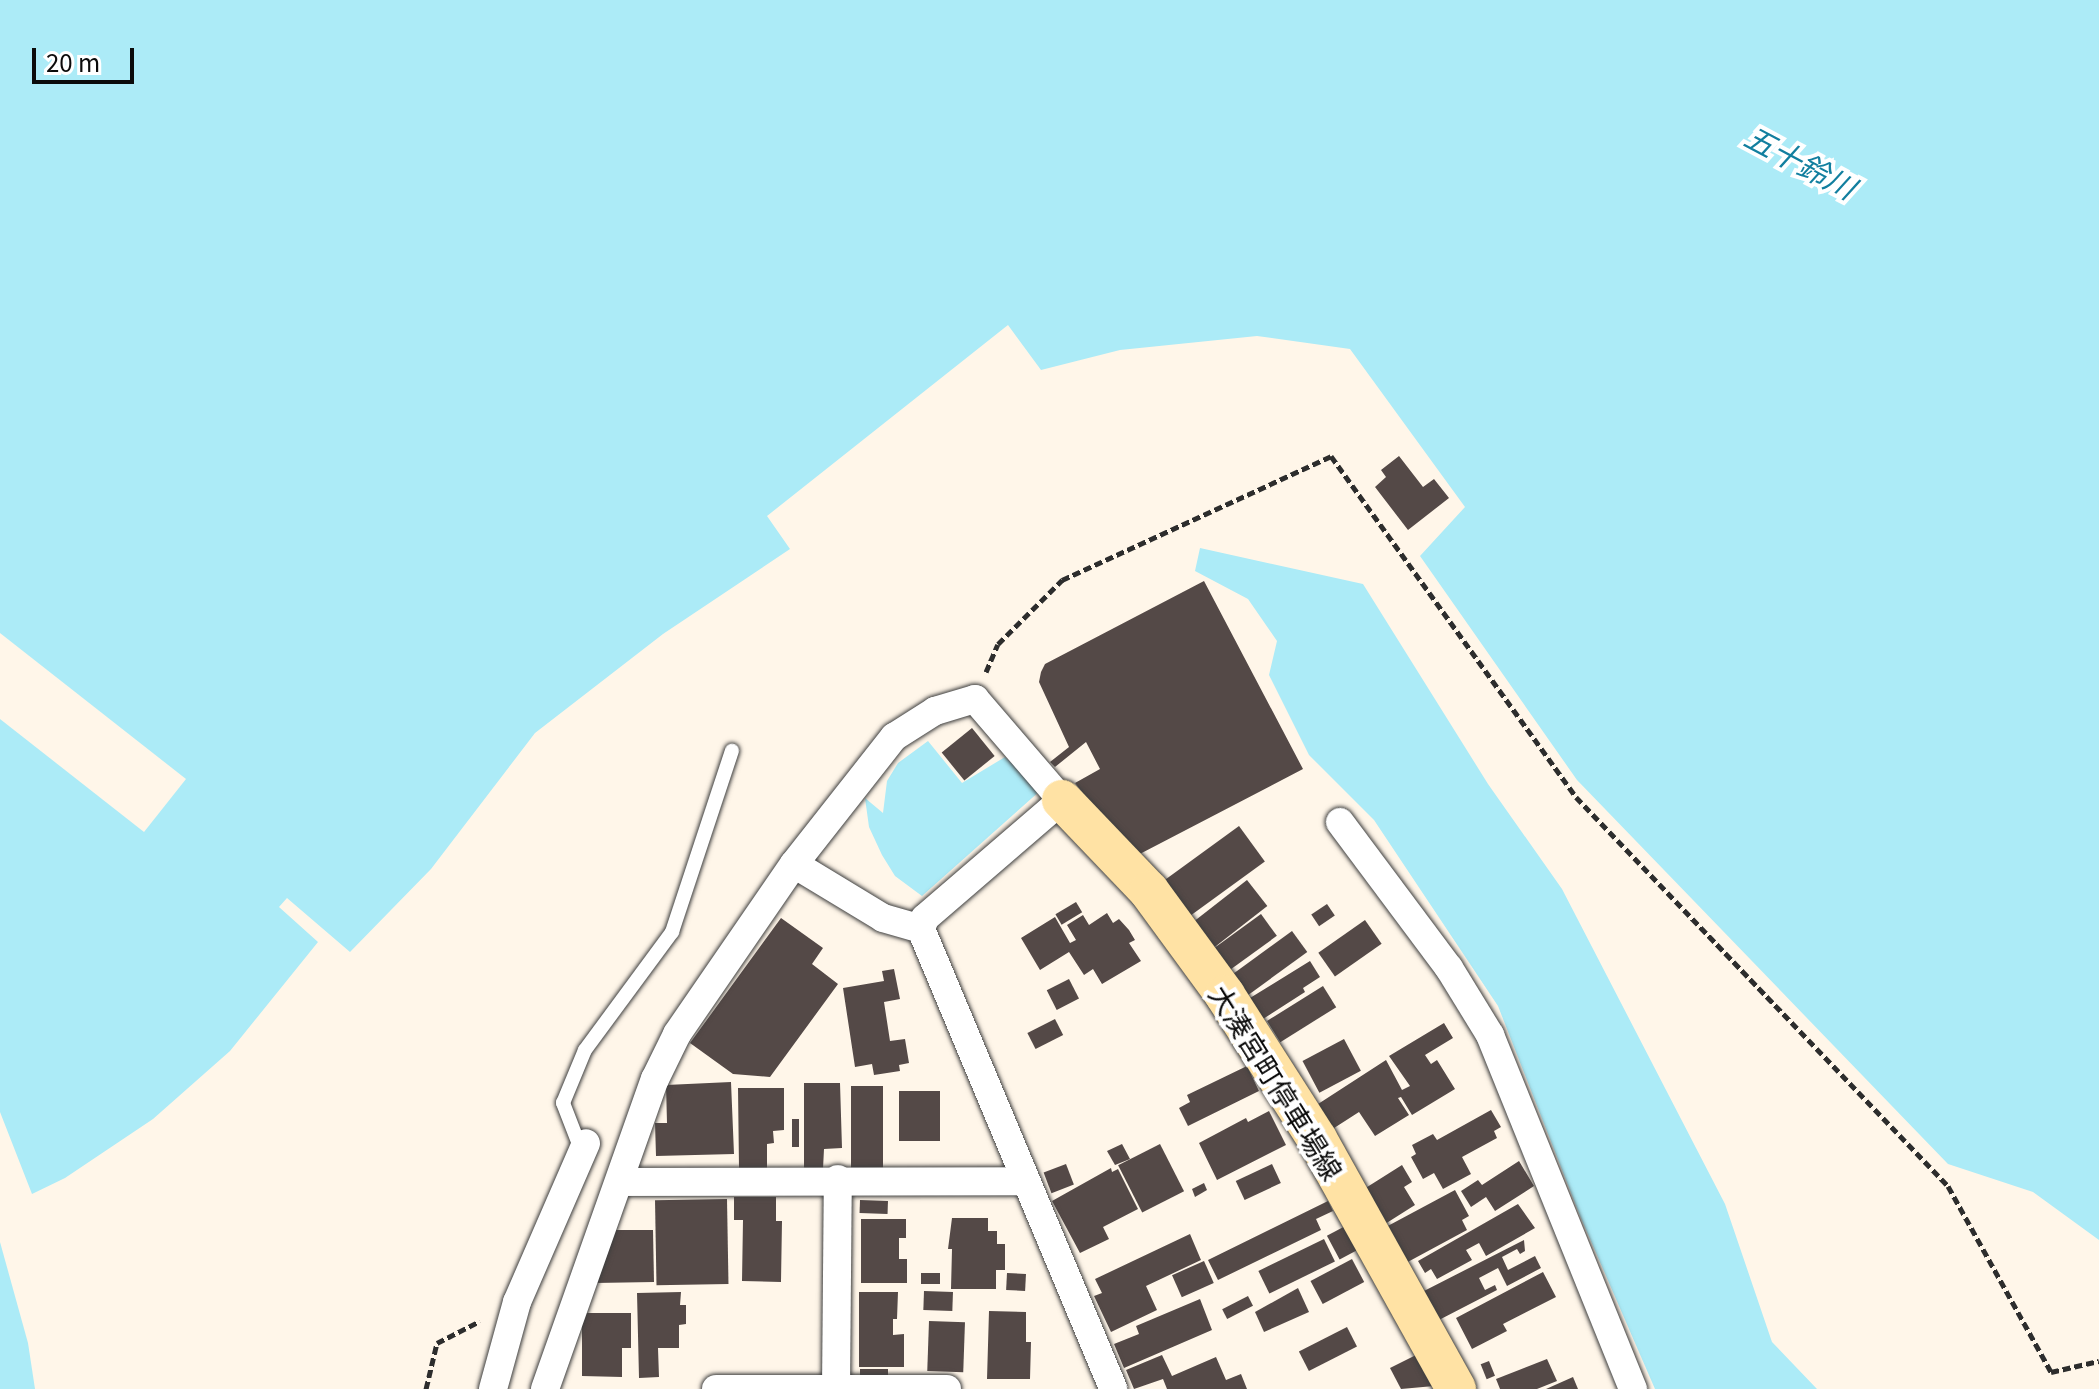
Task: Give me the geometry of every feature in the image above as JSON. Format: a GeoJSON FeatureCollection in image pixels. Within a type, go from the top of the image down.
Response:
{"type":"FeatureCollection","features":[{"type":"Feature","properties":{"kind":"main road","name":"大湊宮町停車場線"},"geometry":{"type":"LineString","coordinates":[[1062,800],[1149,891],[1225,995],[1317,1139],[1456,1389]]}},
{"type":"Feature","properties":{"kind":"street"},"geometry":{"type":"LineString","coordinates":[[545,1389],[655,1079],[677,1034],[794,864],[894,737],[935,711],[975,699],[1062,800],[925,918],[921,929],[1113,1389]]}},
{"type":"Feature","properties":{"kind":"street"},"geometry":{"type":"LineString","coordinates":[[1340,822],[1449,968],[1490,1035],[1633,1389]]}},
{"type":"Feature","properties":{"kind":"street"},"geometry":{"type":"LineString","coordinates":[[794,864],[883,918],[921,929]]}},
{"type":"Feature","properties":{"kind":"street"},"geometry":{"type":"LineString","coordinates":[[493,1389],[517,1302],[584,1147]]}},
{"type":"Feature","properties":{"kind":"street"},"geometry":{"type":"LineString","coordinates":[[620,1182],[838,1179],[1024,1181]]}},
{"type":"Feature","properties":{"kind":"street"},"geometry":{"type":"LineString","coordinates":[[836,1389],[838,1179]]}},
{"type":"Feature","properties":{"kind":"street"},"geometry":{"type":"LineString","coordinates":[[716,1389],[947,1389]]}},
{"type":"Feature","properties":{"kind":"lane"},"geometry":{"type":"LineString","coordinates":[[584,1147],[563,1103],[585,1050],[672,932],[732,751]]}},
{"type":"Feature","properties":{"kind":"path"},"geometry":{"type":"LineString","coordinates":[[975,699],[998,644],[1062,580],[1331,456],[1576,797],[1948,1186],[2051,1372],[2099,1361]]}},
{"type":"Feature","properties":{"kind":"path"},"geometry":{"type":"LineString","coordinates":[[426,1389],[437,1343],[485,1319]]}},
{"type":"Feature","properties":{"kind":"water","name":"五十鈴川"},"geometry":{"type":"Polygon","coordinates":[[[0,0],[2099,0],[2099,1240],[2033,1192],[1948,1164],[1577,780],[1420,556],[1465,507],[1350,349],[1257,336],[1120,350],[1041,370],[1008,325],[767,516],[790,549],[663,634],[535,733],[431,869],[350,952],[287,898],[279,907],[318,942],[230,1051],[153,1119],[65,1178],[32,1194],[0,1112],[0,0]]]}},
{"type":"Feature","properties":{"kind":"water"},"geometry":{"type":"Polygon","coordinates":[[[1200,548],[1363,584],[1488,784],[1562,889],[1725,1204],[1772,1342],[1817,1389],[1655,1389],[1580,1216],[1498,1006],[1374,820],[1309,755],[1269,675],[1277,641],[1248,599],[1195,571],[1200,548]]]}},
{"type":"Feature","properties":{"kind":"water"},"geometry":{"type":"Polygon","coordinates":[[[928,741],[962,783],[1005,757],[1041,790],[922,896],[895,876],[882,855],[869,827],[865,798],[883,813],[887,781],[898,763],[928,741]]]}},
{"type":"Feature","properties":{"kind":"water"},"geometry":{"type":"Polygon","coordinates":[[[0,1242],[28,1343],[35,1389],[0,1389],[0,1242]]]}},
{"type":"Feature","properties":{"kind":"pier"},"geometry":{"type":"Polygon","coordinates":[[[0,633],[186,779],[144,832],[0,719],[0,633]]]}},
{"type":"Feature","properties":{"kind":"building"},"geometry":{"type":"Polygon","coordinates":[[[1399,456],[1423,487],[1434,479],[1449,498],[1408,530],[1375,487],[1386,477],[1381,470],[1399,456]]]}},
{"type":"Feature","properties":{"kind":"building"},"geometry":{"type":"Polygon","coordinates":[[[1204,581],[1303,769],[1134,857],[1075,783],[1100,769],[1086,742],[1055,767],[1050,762],[1069,747],[1039,682],[1041,672],[1045,664],[1204,581]]]}},
{"type":"Feature","properties":{"kind":"building"},"geometry":{"type":"Polygon","coordinates":[[[972,728],[995,756],[964,781],[942,753],[972,728]]]}},
{"type":"Feature","properties":{"kind":"building"},"geometry":{"type":"Polygon","coordinates":[[[1239,826],[1265,862],[1185,920],[1159,884],[1239,826]]]}},
{"type":"Feature","properties":{"kind":"building"},"geometry":{"type":"Polygon","coordinates":[[[1247,880],[1267,906],[1209,952],[1189,926],[1247,880]]]}},
{"type":"Feature","properties":{"kind":"building"},"geometry":{"type":"Polygon","coordinates":[[[1076,902],[1082,912],[1062,925],[1055,914],[1076,902]]]}},
{"type":"Feature","properties":{"kind":"building"},"geometry":{"type":"Polygon","coordinates":[[[1327,904],[1335,916],[1319,926],[1311,915],[1327,904]]]}},
{"type":"Feature","properties":{"kind":"building"},"geometry":{"type":"Polygon","coordinates":[[[1107,913],[1113,923],[1119,919],[1129,930],[1135,940],[1129,943],[1141,961],[1102,984],[1093,969],[1084,975],[1069,952],[1040,970],[1021,938],[1055,917],[1070,943],[1076,940],[1067,925],[1083,915],[1089,925],[1107,913]]]}},
{"type":"Feature","properties":{"kind":"building"},"geometry":{"type":"Polygon","coordinates":[[[1261,914],[1277,936],[1227,972],[1211,950],[1261,914]]]}},
{"type":"Feature","properties":{"kind":"building"},"geometry":{"type":"Polygon","coordinates":[[[781,918],[823,948],[812,964],[838,984],[770,1077],[733,1074],[690,1043],[781,918]]]}},
{"type":"Feature","properties":{"kind":"building"},"geometry":{"type":"Polygon","coordinates":[[[1365,920],[1382,944],[1335,976],[1318,953],[1365,920]]]}},
{"type":"Feature","properties":{"kind":"building"},"geometry":{"type":"Polygon","coordinates":[[[1292,931],[1307,952],[1246,997],[1231,976],[1292,931]]]}},
{"type":"Feature","properties":{"kind":"building"},"geometry":{"type":"Polygon","coordinates":[[[1310,961],[1320,977],[1303,988],[1305,992],[1263,1019],[1250,998],[1310,961]]]}},
{"type":"Feature","properties":{"kind":"building"},"geometry":{"type":"Polygon","coordinates":[[[894,969],[900,999],[884,1002],[890,1041],[905,1039],[909,1063],[899,1065],[900,1071],[874,1075],[872,1064],[855,1067],[843,988],[884,981],[882,971],[894,969]]]}},
{"type":"Feature","properties":{"kind":"building"},"geometry":{"type":"Polygon","coordinates":[[[1069,979],[1079,999],[1057,1010],[1047,990],[1069,979]]]}},
{"type":"Feature","properties":{"kind":"building"},"geometry":{"type":"Polygon","coordinates":[[[1323,986],[1336,1007],[1280,1042],[1267,1021],[1323,986]]]}},
{"type":"Feature","properties":{"kind":"building"},"geometry":{"type":"Polygon","coordinates":[[[1055,1019],[1063,1035],[1036,1049],[1027,1033],[1055,1019]]]}},
{"type":"Feature","properties":{"kind":"building"},"geometry":{"type":"Polygon","coordinates":[[[1444,1023],[1453,1038],[1425,1055],[1431,1064],[1437,1060],[1455,1089],[1412,1115],[1401,1097],[1398,1098],[1409,1115],[1375,1136],[1359,1112],[1331,1130],[1315,1106],[1386,1060],[1402,1090],[1410,1086],[1389,1056],[1444,1023]]]}},
{"type":"Feature","properties":{"kind":"building"},"geometry":{"type":"Polygon","coordinates":[[[1344,1039],[1361,1071],[1319,1093],[1303,1061],[1344,1039]]]}},
{"type":"Feature","properties":{"kind":"building"},"geometry":{"type":"Polygon","coordinates":[[[1247,1066],[1259,1091],[1188,1126],[1179,1108],[1190,1102],[1187,1095],[1247,1066]]]}},
{"type":"Feature","properties":{"kind":"building"},"geometry":{"type":"Polygon","coordinates":[[[731,1082],[734,1154],[656,1156],[655,1123],[667,1123],[666,1085],[731,1082]]]}},
{"type":"Feature","properties":{"kind":"building"},"geometry":{"type":"Polygon","coordinates":[[[804,1083],[840,1083],[842,1148],[824,1149],[823,1169],[804,1169],[804,1083]]]}},
{"type":"Feature","properties":{"kind":"building"},"geometry":{"type":"Polygon","coordinates":[[[851,1086],[883,1086],[883,1170],[851,1170],[851,1086]]]}},
{"type":"Feature","properties":{"kind":"building"},"geometry":{"type":"Polygon","coordinates":[[[738,1088],[784,1088],[784,1130],[773,1131],[774,1143],[767,1144],[767,1168],[739,1168],[738,1088]]]}},
{"type":"Feature","properties":{"kind":"building"},"geometry":{"type":"Polygon","coordinates":[[[899,1091],[940,1091],[940,1141],[899,1141],[899,1091]]]}},
{"type":"Feature","properties":{"kind":"building"},"geometry":{"type":"Polygon","coordinates":[[[1491,1110],[1501,1127],[1494,1131],[1497,1138],[1462,1157],[1471,1174],[1443,1189],[1434,1173],[1423,1179],[1411,1157],[1416,1154],[1412,1145],[1433,1134],[1437,1140],[1491,1110]]]}},
{"type":"Feature","properties":{"kind":"building"},"geometry":{"type":"Polygon","coordinates":[[[1269,1111],[1286,1145],[1217,1180],[1199,1143],[1246,1118],[1248,1122],[1269,1111]]]}},
{"type":"Feature","properties":{"kind":"building"},"geometry":{"type":"Polygon","coordinates":[[[792,1119],[799,1119],[799,1147],[792,1147],[792,1119]]]}},
{"type":"Feature","properties":{"kind":"building"},"geometry":{"type":"Polygon","coordinates":[[[1122,1144],[1130,1159],[1115,1165],[1107,1151],[1122,1144]]]}},
{"type":"Feature","properties":{"kind":"building"},"geometry":{"type":"Polygon","coordinates":[[[1160,1144],[1184,1191],[1142,1213],[1118,1165],[1160,1144]]]}},
{"type":"Feature","properties":{"kind":"building"},"geometry":{"type":"Polygon","coordinates":[[[1519,1161],[1534,1186],[1495,1211],[1486,1197],[1471,1207],[1461,1191],[1478,1180],[1482,1185],[1519,1161]]]}},
{"type":"Feature","properties":{"kind":"building"},"geometry":{"type":"Polygon","coordinates":[[[1066,1164],[1074,1185],[1051,1193],[1044,1173],[1066,1164]]]}},
{"type":"Feature","properties":{"kind":"building"},"geometry":{"type":"Polygon","coordinates":[[[1272,1164],[1281,1183],[1245,1200],[1236,1181],[1272,1164]]]}},
{"type":"Feature","properties":{"kind":"building"},"geometry":{"type":"Polygon","coordinates":[[[1402,1165],[1412,1182],[1404,1187],[1415,1205],[1385,1224],[1364,1189],[1402,1165]]]}},
{"type":"Feature","properties":{"kind":"building"},"geometry":{"type":"Polygon","coordinates":[[[1111,1168],[1112,1172],[1118,1169],[1138,1209],[1103,1227],[1109,1239],[1080,1253],[1052,1201],[1111,1168]]]}},
{"type":"Feature","properties":{"kind":"building"},"geometry":{"type":"Polygon","coordinates":[[[1204,1183],[1207,1190],[1195,1197],[1192,1189],[1204,1183]]]}},
{"type":"Feature","properties":{"kind":"building"},"geometry":{"type":"Polygon","coordinates":[[[1455,1190],[1469,1216],[1462,1220],[1467,1230],[1404,1264],[1384,1228],[1455,1190]]]}},
{"type":"Feature","properties":{"kind":"building"},"geometry":{"type":"Polygon","coordinates":[[[734,1197],[776,1197],[776,1221],[782,1221],[781,1282],[742,1281],[743,1220],[734,1220],[734,1197]]]}},
{"type":"Feature","properties":{"kind":"building"},"geometry":{"type":"Polygon","coordinates":[[[727,1199],[728,1284],[656,1285],[655,1200],[727,1199]]]}},
{"type":"Feature","properties":{"kind":"building"},"geometry":{"type":"Polygon","coordinates":[[[860,1200],[888,1201],[888,1214],[860,1213],[860,1200]]]}},
{"type":"Feature","properties":{"kind":"building"},"geometry":{"type":"Polygon","coordinates":[[[1328,1201],[1333,1211],[1316,1219],[1321,1230],[1218,1280],[1208,1260],[1328,1201]]]}},
{"type":"Feature","properties":{"kind":"building"},"geometry":{"type":"Polygon","coordinates":[[[1518,1204],[1535,1228],[1486,1256],[1479,1243],[1466,1250],[1472,1260],[1437,1279],[1431,1269],[1425,1273],[1418,1261],[1518,1204]]]}},
{"type":"Feature","properties":{"kind":"building"},"geometry":{"type":"Polygon","coordinates":[[[952,1218],[988,1218],[988,1231],[997,1231],[997,1244],[1005,1244],[1005,1270],[996,1270],[996,1289],[951,1289],[952,1249],[948,1249],[952,1218]]]}},
{"type":"Feature","properties":{"kind":"building"},"geometry":{"type":"Polygon","coordinates":[[[861,1219],[906,1219],[906,1238],[899,1238],[899,1259],[907,1259],[907,1283],[861,1283],[861,1219]]]}},
{"type":"Feature","properties":{"kind":"building"},"geometry":{"type":"Polygon","coordinates":[[[1349,1224],[1362,1248],[1340,1260],[1327,1236],[1349,1224]]]}},
{"type":"Feature","properties":{"kind":"building"},"geometry":{"type":"Polygon","coordinates":[[[613,1230],[653,1230],[654,1282],[595,1283],[613,1230]]]}},
{"type":"Feature","properties":{"kind":"building"},"geometry":{"type":"Polygon","coordinates":[[[1190,1234],[1201,1260],[1146,1286],[1157,1310],[1111,1332],[1094,1296],[1102,1293],[1095,1279],[1190,1234]]]}},
{"type":"Feature","properties":{"kind":"building"},"geometry":{"type":"Polygon","coordinates":[[[1324,1239],[1335,1261],[1269,1293],[1258,1271],[1324,1239]]]}},
{"type":"Feature","properties":{"kind":"building"},"geometry":{"type":"Polygon","coordinates":[[[1524,1240],[1525,1251],[1520,1254],[1517,1249],[1502,1257],[1508,1270],[1535,1256],[1541,1268],[1507,1286],[1498,1268],[1479,1278],[1485,1290],[1495,1285],[1497,1290],[1437,1321],[1422,1292],[1524,1240]]]}},
{"type":"Feature","properties":{"kind":"building"},"geometry":{"type":"Polygon","coordinates":[[[1352,1259],[1364,1282],[1323,1304],[1311,1281],[1352,1259]]]}},
{"type":"Feature","properties":{"kind":"building"},"geometry":{"type":"Polygon","coordinates":[[[1204,1261],[1214,1283],[1182,1297],[1172,1275],[1204,1261]]]}},
{"type":"Feature","properties":{"kind":"building"},"geometry":{"type":"Polygon","coordinates":[[[1543,1272],[1556,1297],[1503,1324],[1507,1331],[1472,1349],[1456,1318],[1543,1272]]]}},
{"type":"Feature","properties":{"kind":"building"},"geometry":{"type":"Polygon","coordinates":[[[921,1273],[940,1273],[940,1284],[921,1284],[921,1273]]]}},
{"type":"Feature","properties":{"kind":"building"},"geometry":{"type":"Polygon","coordinates":[[[1007,1273],[1026,1274],[1025,1291],[1006,1290],[1007,1273]]]}},
{"type":"Feature","properties":{"kind":"building"},"geometry":{"type":"Polygon","coordinates":[[[1298,1288],[1309,1312],[1264,1332],[1255,1312],[1298,1288]]]}},
{"type":"Feature","properties":{"kind":"building"},"geometry":{"type":"Polygon","coordinates":[[[924,1291],[953,1292],[952,1311],[923,1310],[924,1291]]]}},
{"type":"Feature","properties":{"kind":"building"},"geometry":{"type":"Polygon","coordinates":[[[681,1292],[680,1305],[686,1305],[686,1324],[679,1325],[679,1348],[658,1348],[659,1377],[639,1378],[637,1293],[681,1292]]]}},
{"type":"Feature","properties":{"kind":"building"},"geometry":{"type":"Polygon","coordinates":[[[859,1292],[898,1292],[893,1335],[904,1334],[904,1367],[859,1367],[859,1292]]]}},
{"type":"Feature","properties":{"kind":"building"},"geometry":{"type":"Polygon","coordinates":[[[1248,1296],[1253,1306],[1227,1319],[1222,1309],[1248,1296]]]}},
{"type":"Feature","properties":{"kind":"building"},"geometry":{"type":"Polygon","coordinates":[[[1200,1299],[1212,1330],[1124,1368],[1114,1344],[1139,1334],[1136,1326],[1200,1299]]]}},
{"type":"Feature","properties":{"kind":"building"},"geometry":{"type":"Polygon","coordinates":[[[989,1311],[1026,1312],[1026,1342],[1031,1342],[1030,1379],[987,1379],[989,1311]]]}},
{"type":"Feature","properties":{"kind":"building"},"geometry":{"type":"Polygon","coordinates":[[[582,1313],[631,1313],[631,1348],[622,1348],[622,1377],[582,1376],[582,1313]]]}},
{"type":"Feature","properties":{"kind":"building"},"geometry":{"type":"Polygon","coordinates":[[[929,1321],[965,1322],[963,1372],[927,1371],[929,1321]]]}},
{"type":"Feature","properties":{"kind":"building"},"geometry":{"type":"Polygon","coordinates":[[[1347,1327],[1357,1347],[1309,1371],[1299,1352],[1347,1327]]]}},
{"type":"Feature","properties":{"kind":"building"},"geometry":{"type":"Polygon","coordinates":[[[1418,1354],[1434,1386],[1401,1389],[1390,1368],[1418,1354]]]}},
{"type":"Feature","properties":{"kind":"building"},"geometry":{"type":"Polygon","coordinates":[[[1162,1355],[1172,1376],[1216,1357],[1226,1380],[1241,1374],[1247,1389],[1167,1389],[1163,1379],[1134,1389],[1126,1370],[1162,1355]]]}},
{"type":"Feature","properties":{"kind":"building"},"geometry":{"type":"Polygon","coordinates":[[[1547,1359],[1557,1381],[1537,1389],[1500,1389],[1496,1379],[1547,1359]]]}},
{"type":"Feature","properties":{"kind":"building"},"geometry":{"type":"Polygon","coordinates":[[[1489,1361],[1495,1376],[1487,1379],[1481,1364],[1489,1361]]]}},
{"type":"Feature","properties":{"kind":"building"},"geometry":{"type":"Polygon","coordinates":[[[860,1369],[888,1369],[888,1378],[860,1378],[860,1369]]]}},
{"type":"Feature","properties":{"kind":"building"},"geometry":{"type":"Polygon","coordinates":[[[1573,1377],[1578,1389],[1546,1389],[1573,1377]]]}}]}
